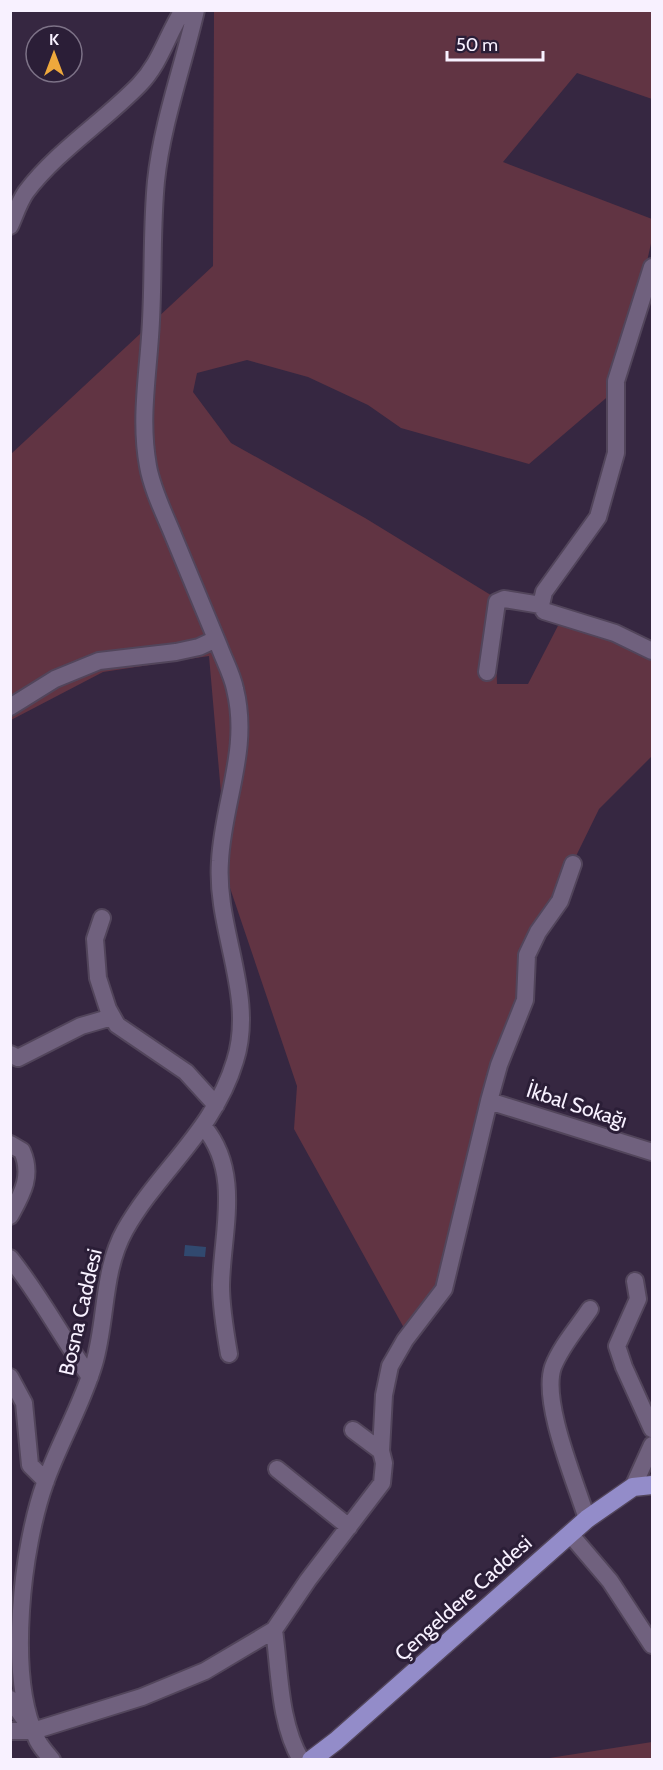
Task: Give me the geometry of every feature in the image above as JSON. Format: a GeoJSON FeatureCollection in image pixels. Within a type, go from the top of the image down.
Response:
{"type":"FeatureCollection","features":[{"type":"Feature","properties":{"kind":"main road","name":"Çengeldere Caddesi"},"geometry":{"type":"LineString","coordinates":[[311,1760],[336,1741],[588,1519],[633,1488],[652,1485]]}},
{"type":"Feature","properties":{"kind":"street"},"geometry":{"type":"LineString","coordinates":[[10,226],[24,194],[44,172],[138,86],[158,63],[183,10]]}},
{"type":"Feature","properties":{"kind":"street","name":"Bosna Caddesi"},"geometry":{"type":"LineString","coordinates":[[51,1760],[33,1731],[22,1668],[21,1611],[32,1530],[46,1481],[90,1377],[101,1330],[111,1266],[117,1246],[141,1207],[204,1127],[216,1105],[236,1060],[243,1014],[222,911],[219,862],[238,765],[241,724],[235,686],[149,470],[143,424],[150,337],[156,179],[166,127],[196,10]]}},
{"type":"Feature","properties":{"kind":"street"},"geometry":{"type":"LineString","coordinates":[[540,605],[544,591],[598,517],[616,453],[616,381],[652,267]]}},
{"type":"Feature","properties":{"kind":"street"},"geometry":{"type":"LineString","coordinates":[[487,672],[497,602],[504,599],[540,605],[544,611],[615,633],[652,651]]}},
{"type":"Feature","properties":{"kind":"street"},"geometry":{"type":"LineString","coordinates":[[10,707],[55,679],[99,661],[176,652],[199,647],[216,639]]}},
{"type":"Feature","properties":{"kind":"street"},"geometry":{"type":"LineString","coordinates":[[10,1731],[33,1731],[142,1697],[205,1671],[274,1630],[308,1580],[382,1483],[384,1395],[390,1366],[405,1340],[444,1289],[499,1065],[525,1000],[527,955],[538,932],[560,901],[573,864]]}},
{"type":"Feature","properties":{"kind":"street"},"geometry":{"type":"LineString","coordinates":[[102,918],[95,939],[95,952],[98,978],[112,1017],[117,1025],[186,1072],[216,1105]]}},
{"type":"Feature","properties":{"kind":"street"},"geometry":{"type":"LineString","coordinates":[[10,1054],[18,1058],[81,1026],[112,1017]]}},
{"type":"Feature","properties":{"kind":"street","name":"İkbal Sokağı"},"geometry":{"type":"LineString","coordinates":[[489,1101],[652,1152]]}},
{"type":"Feature","properties":{"kind":"street"},"geometry":{"type":"LineString","coordinates":[[204,1127],[219,1154],[228,1194],[221,1303],[229,1354]]}},
{"type":"Feature","properties":{"kind":"street"},"geometry":{"type":"LineString","coordinates":[[10,1144],[22,1151],[28,1175],[23,1192],[10,1216]]}},
{"type":"Feature","properties":{"kind":"street"},"geometry":{"type":"LineString","coordinates":[[10,1258],[34,1288],[67,1345],[90,1377]]}},
{"type":"Feature","properties":{"kind":"street"},"geometry":{"type":"LineString","coordinates":[[635,1281],[638,1299],[617,1346],[652,1429]]}},
{"type":"Feature","properties":{"kind":"street"},"geometry":{"type":"LineString","coordinates":[[588,1519],[552,1409],[552,1370],[561,1352],[590,1309]]}},
{"type":"Feature","properties":{"kind":"street"},"geometry":{"type":"LineString","coordinates":[[10,1377],[24,1403],[30,1465],[46,1481]]}},
{"type":"Feature","properties":{"kind":"street"},"geometry":{"type":"LineString","coordinates":[[353,1430],[381,1451]]}},
{"type":"Feature","properties":{"kind":"street"},"geometry":{"type":"LineString","coordinates":[[633,1488],[652,1445]]}},
{"type":"Feature","properties":{"kind":"street"},"geometry":{"type":"LineString","coordinates":[[277,1469],[350,1527]]}},
{"type":"Feature","properties":{"kind":"street"},"geometry":{"type":"LineString","coordinates":[[570,1534],[610,1581],[652,1644]]}},
{"type":"Feature","properties":{"kind":"street"},"geometry":{"type":"LineString","coordinates":[[274,1630],[285,1716],[291,1743],[301,1760]]}},
{"type":"Feature","properties":{"kind":"street"},"geometry":{"type":"LineString","coordinates":[[10,1699],[33,1731]]}},
{"type":"Feature","properties":{"kind":"shaded area"},"geometry":{"type":"Polygon","coordinates":[[[214,11],[652,11],[652,99],[577,73],[503,162],[652,219],[652,239],[619,387],[529,464],[401,428],[368,405],[308,377],[247,360],[197,373],[193,392],[231,443],[365,518],[494,597],[497,684],[528,684],[563,616],[652,647],[652,756],[599,809],[535,940],[443,1282],[409,1337],[294,1129],[297,1086],[229,885],[209,656],[103,672],[11,720],[11,454],[213,266],[214,11]]]}},
{"type":"Feature","properties":{"kind":"shaded area"},"geometry":{"type":"Polygon","coordinates":[[[652,1742],[652,1759],[543,1759],[652,1742]]]}},
{"type":"Feature","properties":{"kind":"water"},"geometry":{"type":"Polygon","coordinates":[[[185,1245],[206,1247],[205,1257],[184,1256],[185,1245]]]}}]}
